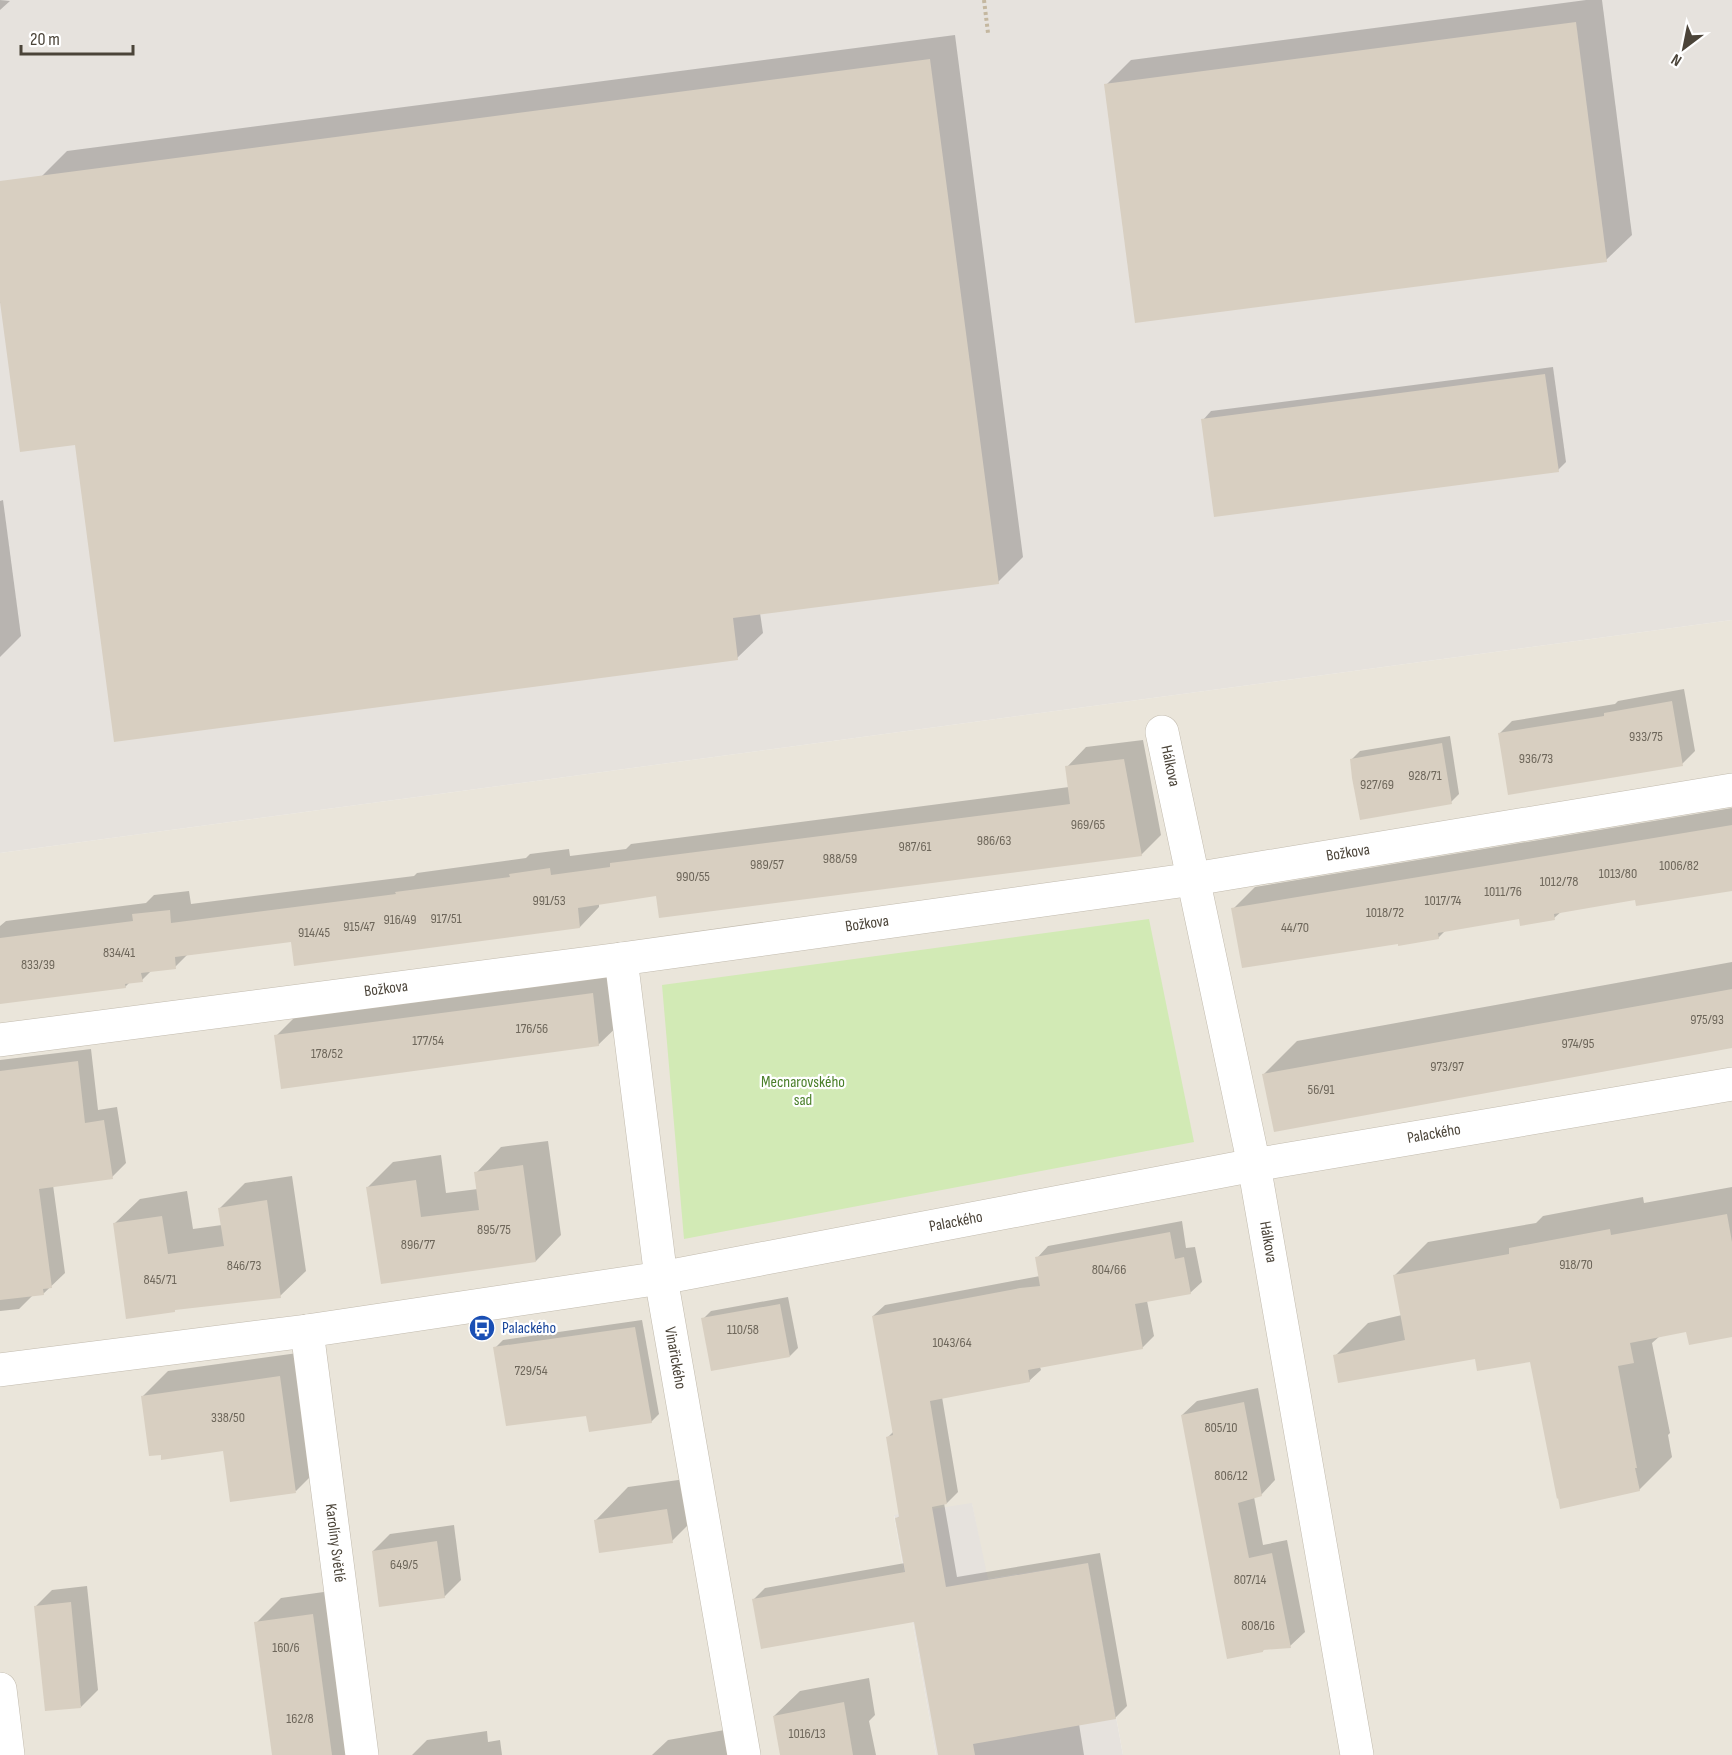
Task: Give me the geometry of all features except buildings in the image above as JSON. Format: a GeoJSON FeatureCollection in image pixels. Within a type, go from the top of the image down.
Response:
{"type":"FeatureCollection","features":[{"type":"Feature","properties":{"kind":"street","name":"Hálkova"},"geometry":{"type":"LineString","coordinates":[[1162,732],[1254,1165],[1357,1755]]}},
{"type":"Feature","properties":{"kind":"street","name":"Božkova"},"geometry":{"type":"LineString","coordinates":[[0,1040],[621,959],[1194,879],[1732,790]]}},
{"type":"Feature","properties":{"kind":"street","name":"Vinařického"},"geometry":{"type":"LineString","coordinates":[[621,959],[661,1278],[744,1755]]}},
{"type":"Feature","properties":{"kind":"street","name":"Palackého"},"geometry":{"type":"LineString","coordinates":[[0,1370],[307,1331],[661,1278],[1254,1165],[1732,1084]]}},
{"type":"Feature","properties":{"kind":"street","name":"Karolíny Světlé"},"geometry":{"type":"LineString","coordinates":[[307,1331],[362,1755]]}},
{"type":"Feature","properties":{"kind":"street"},"geometry":{"type":"LineString","coordinates":[[0,1689],[9,1755]]}},
{"type":"Feature","properties":{"kind":"path"},"geometry":{"type":"LineString","coordinates":[[984,0],[988,33]]}},
{"type":"Feature","properties":{"kind":"shaded area"},"geometry":{"type":"Polygon","coordinates":[[[0,0],[1732,0],[1732,620],[0,853],[0,0]]]}},
{"type":"Feature","properties":{"kind":"shaded area"},"geometry":{"type":"Polygon","coordinates":[[[1732,620],[1732,1755],[1123,1755],[1088,1563],[987,1579],[972,1504],[894,1516],[936,1755],[0,1755],[0,853],[1732,620]]]}},
{"type":"Feature","properties":{"kind":"shaded area"},"geometry":{"type":"Polygon","coordinates":[[[972,1503],[988,1579],[1088,1563],[1123,1755],[936,1755],[894,1515],[972,1503]]]}},
{"type":"Feature","properties":{"kind":"green space","name":"Mecnarovského sad"},"geometry":{"type":"Polygon","coordinates":[[[1149,919],[1194,1142],[684,1239],[662,985],[1149,919]]]}},
{"type":"Feature","properties":{"kind":"place","name":"Palackého"},"geometry":{"type":"Point","coordinates":[482,1328]}}]}
